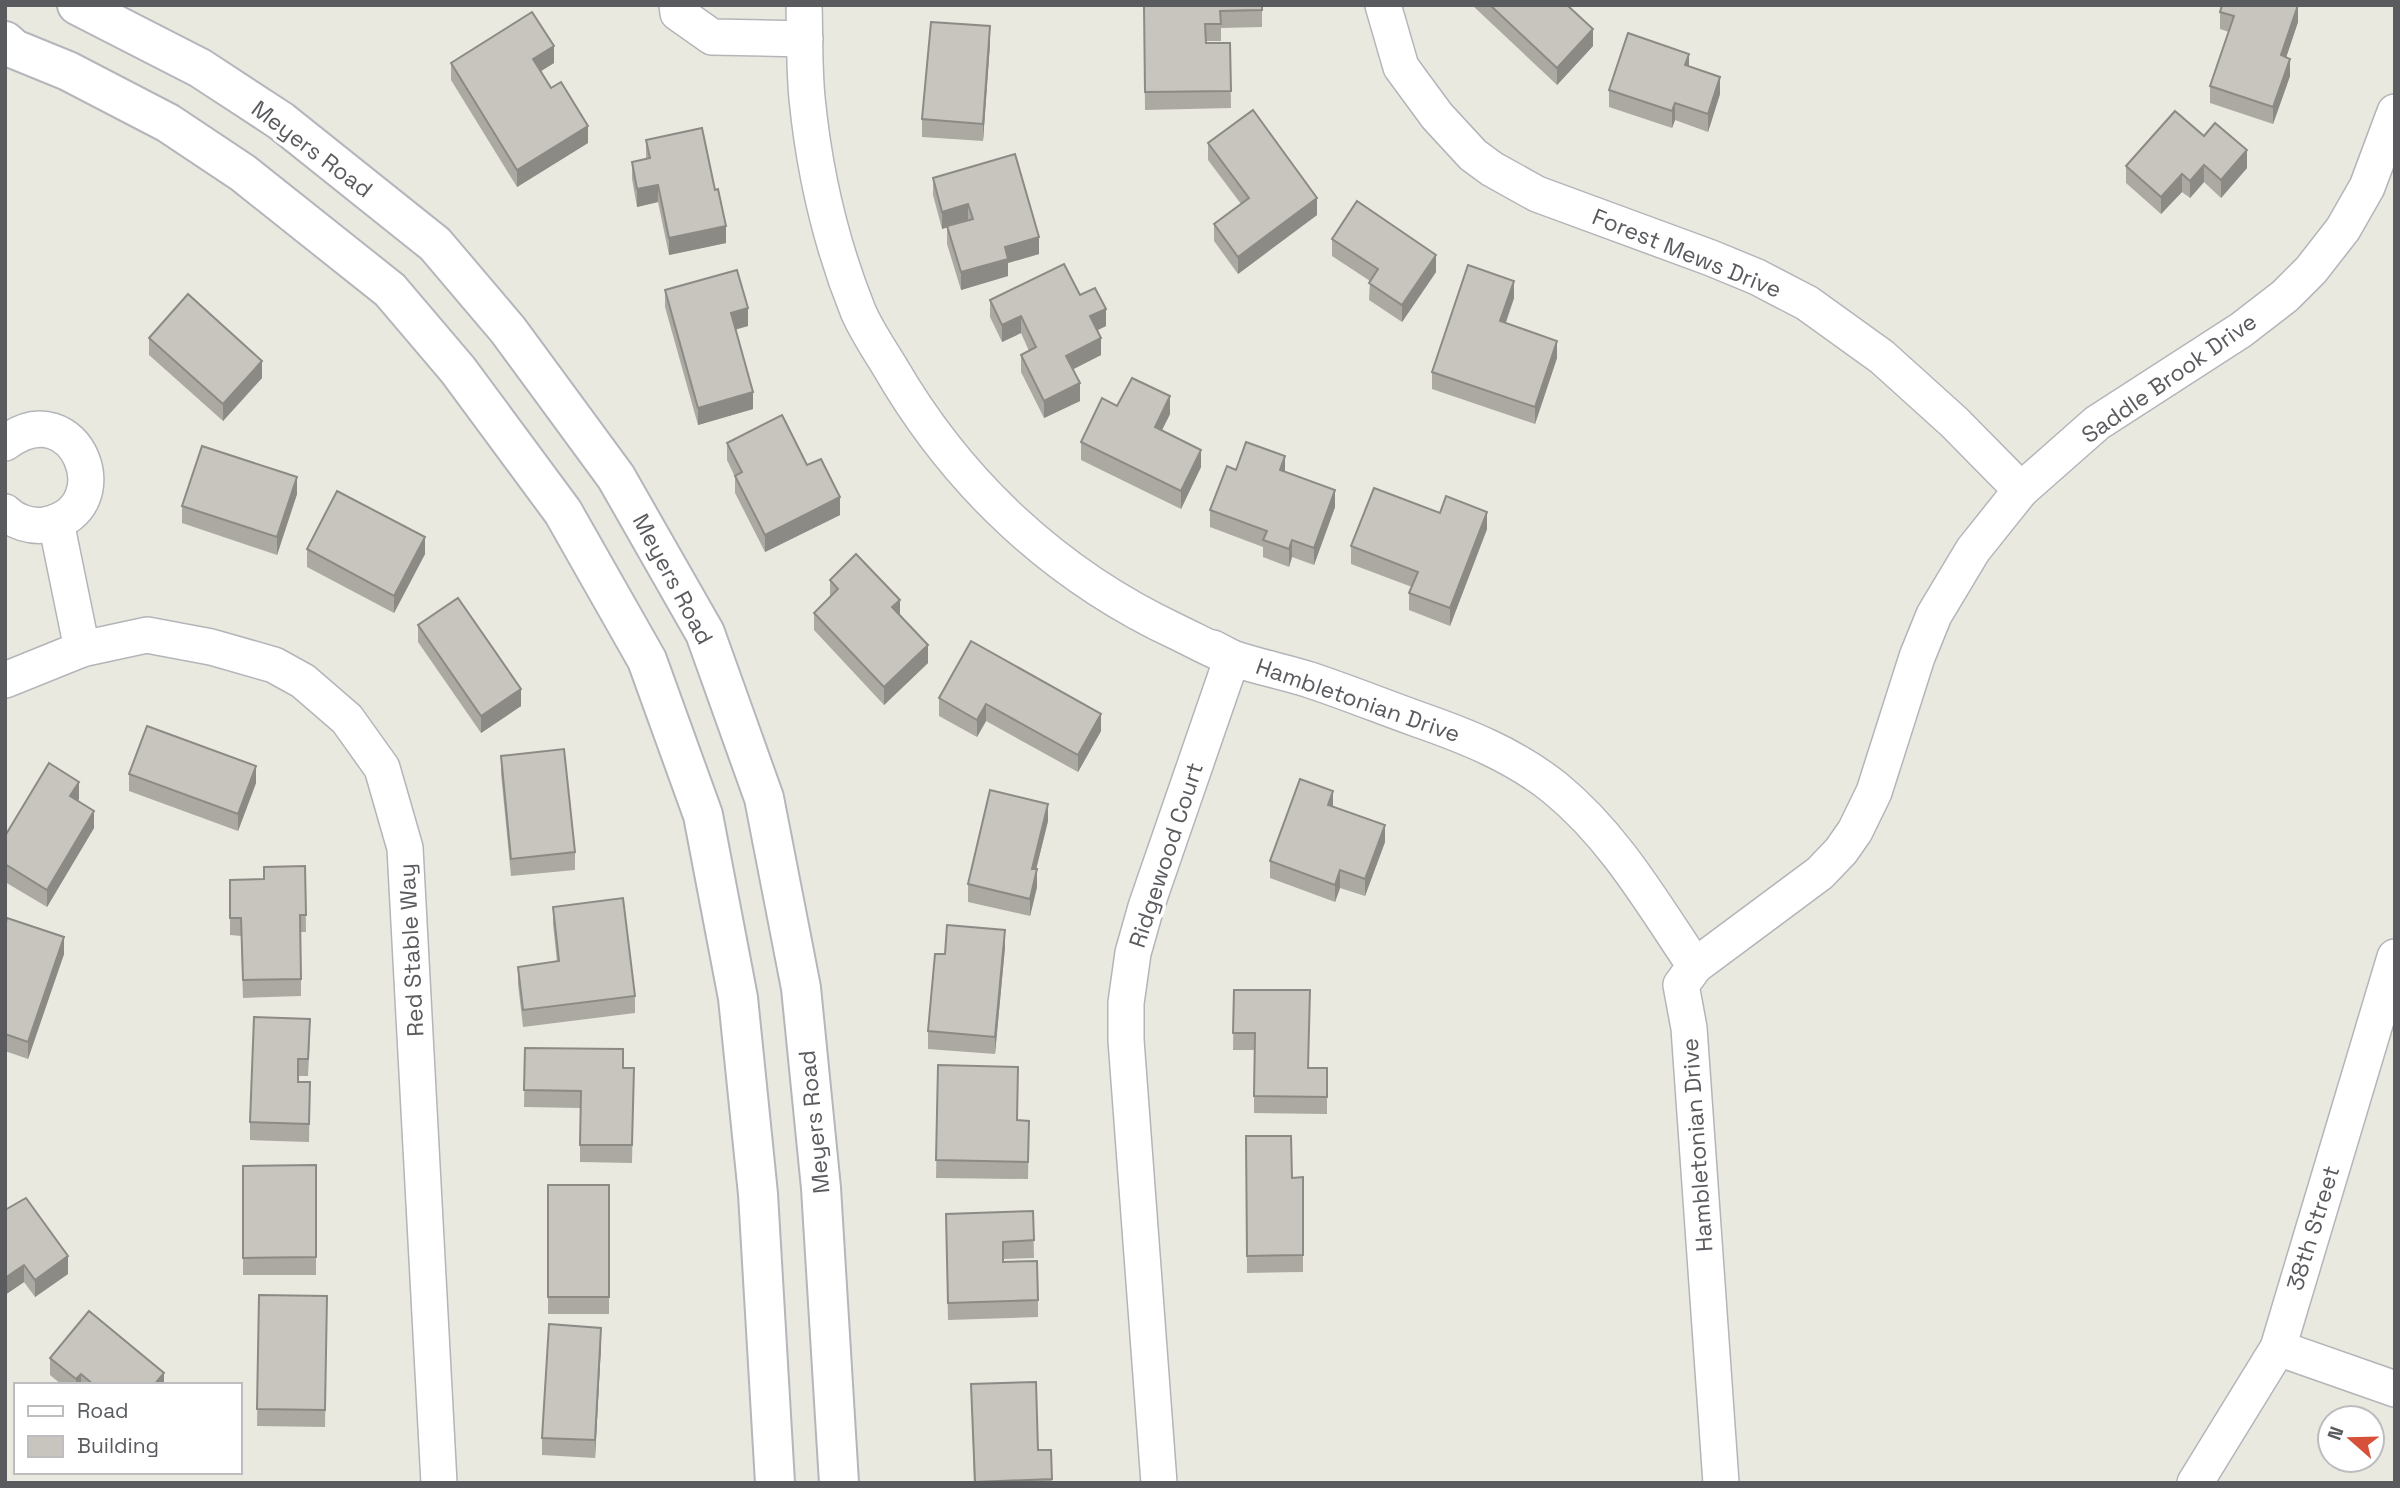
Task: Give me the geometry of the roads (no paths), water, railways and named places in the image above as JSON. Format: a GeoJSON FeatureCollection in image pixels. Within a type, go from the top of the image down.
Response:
{"type":"FeatureCollection","features":[{"type":"Feature","properties":{"kind":"street","name":"Meyers Road"},"geometry":{"type":"LineString","coordinates":[[77,5],[200,68],[281,121],[435,244],[508,330],[617,477],[705,633],[764,798],[801,988],[821,1188],[839,1483]]}},
{"type":"Feature","properties":{"kind":"street"},"geometry":{"type":"LineString","coordinates":[[677,5],[678,13],[712,37],[804,22],[807,94],[825,208],[859,313],[907,397],[939,443],[969,479],[1024,534],[1077,575],[1232,658]]}},
{"type":"Feature","properties":{"kind":"street","name":"Forest Mews Drive"},"geometry":{"type":"LineString","coordinates":[[1383,5],[1401,67],[1437,116],[1473,155],[1537,194],[1711,258],[1757,277],[1807,303],[1882,356],[1954,422],[2021,490]]}},
{"type":"Feature","properties":{"kind":"street"},"geometry":{"type":"LineString","coordinates":[[5,41],[14,49],[68,71],[168,123],[243,173],[390,290],[458,370],[563,512],[647,660],[703,815],[738,998],[758,1194],[775,1483]]}},
{"type":"Feature","properties":{"kind":"street","name":"Saddle Brook Drive"},"geometry":{"type":"LineString","coordinates":[[1695,966],[1820,873],[1855,831],[1874,792],[1917,657],[1934,615],[1973,550],[2021,490],[2097,423],[2241,330],[2285,296],[2311,270],[2343,229],[2367,187],[2395,113]]}},
{"type":"Feature","properties":{"kind":"street"},"geometry":{"type":"LineString","coordinates":[[5,443],[20,433],[35,429],[50,430],[64,436],[76,446],[87,474],[86,489],[79,503],[57,522],[40,526],[24,523],[5,512]]}},
{"type":"Feature","properties":{"kind":"street"},"geometry":{"type":"LineString","coordinates":[[57,522],[82,649]]}},
{"type":"Feature","properties":{"kind":"street","name":"Red Stable Way"},"geometry":{"type":"LineString","coordinates":[[5,680],[82,649],[147,635],[211,647],[274,666],[303,681],[347,719],[382,768],[405,848],[439,1483]]}},
{"type":"Feature","properties":{"kind":"street","name":"Hambletonian Drive"},"geometry":{"type":"LineString","coordinates":[[1232,658],[1307,679],[1444,728],[1494,749],[1519,763],[1582,811],[1619,853],[1695,966],[1681,985],[1689,1028],[1721,1483]]}},
{"type":"Feature","properties":{"kind":"street","name":"Ridgewood Court"},"geometry":{"type":"LineString","coordinates":[[1159,1483],[1126,1040],[1126,1003],[1133,953],[1146,907],[1232,658]]}},
{"type":"Feature","properties":{"kind":"street","name":"38th Street"},"geometry":{"type":"LineString","coordinates":[[2195,1483],[2278,1348],[2395,957]]}},
{"type":"Feature","properties":{"kind":"street"},"geometry":{"type":"LineString","coordinates":[[2278,1348],[2395,1389]]}}]}
